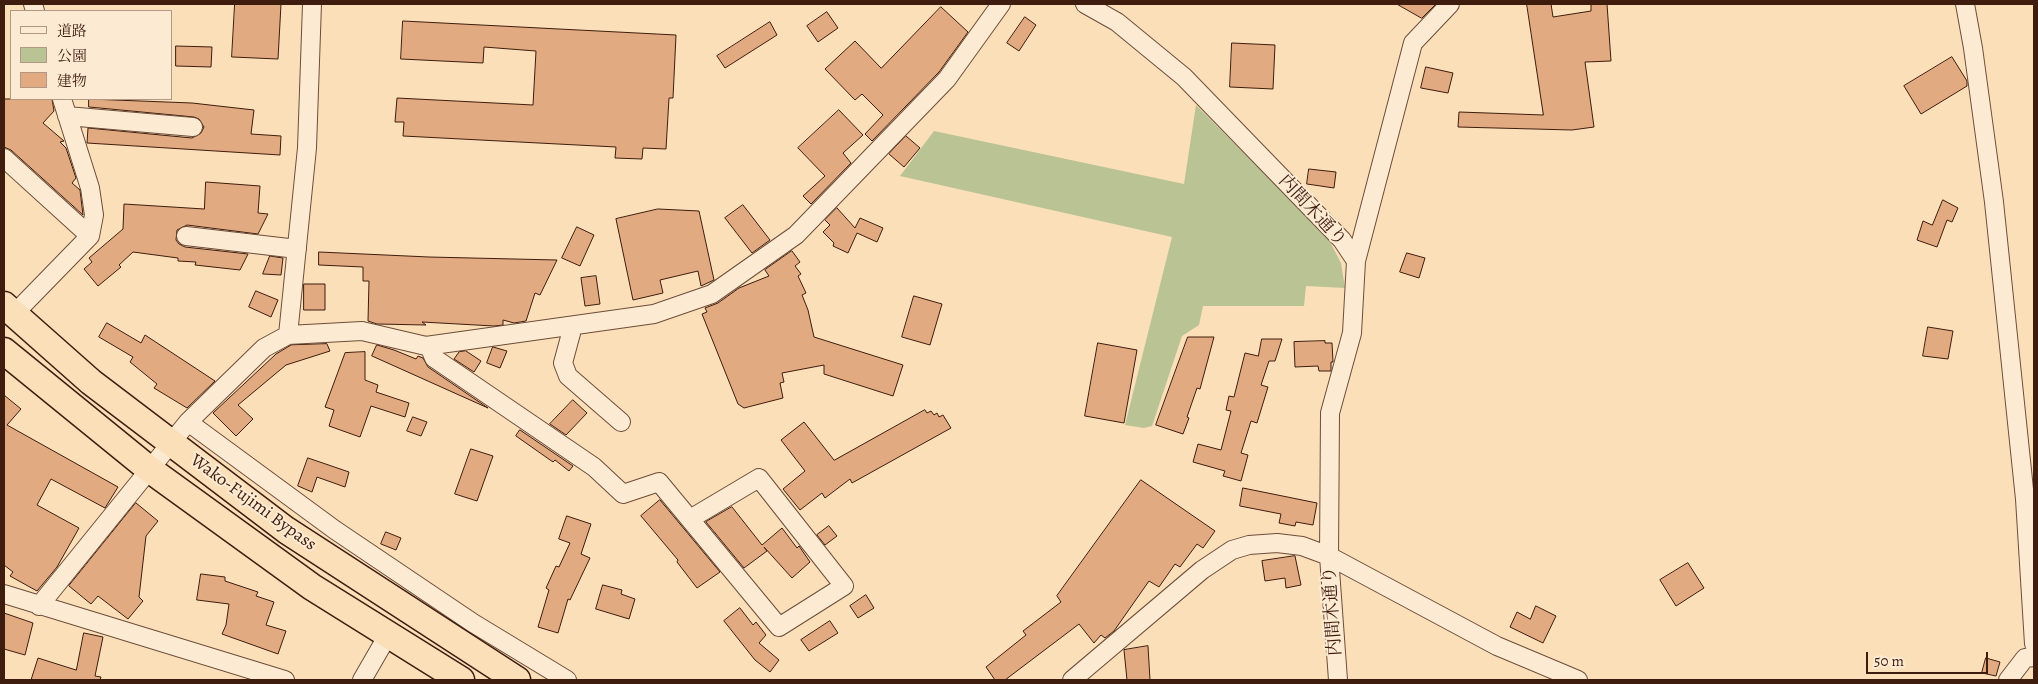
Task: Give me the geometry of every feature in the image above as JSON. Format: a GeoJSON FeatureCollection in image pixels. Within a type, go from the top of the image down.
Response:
{"type":"FeatureCollection","features":[{"type":"Feature","properties":{"kind":"highway","name":"Wako-Fujimi Bypass"},"geometry":{"type":"LineString","coordinates":[[9,310],[91,382],[286,530],[518,680]]}},
{"type":"Feature","properties":{"kind":"highway","name":"Wako-Fujimi Bypass"},"geometry":{"type":"LineString","coordinates":[[4,351],[149,469],[312,587],[461,680]]}},
{"type":"Feature","properties":{"kind":"street"},"geometry":{"type":"LineString","coordinates":[[288,335],[307,148],[312,4]]}},
{"type":"Feature","properties":{"kind":"street"},"geometry":{"type":"LineString","coordinates":[[39,606],[188,422],[264,348],[288,335],[362,331],[429,346],[654,314],[712,294],[796,235],[947,79],[1002,4]]}},
{"type":"Feature","properties":{"kind":"street","name":"内間木通り"},"geometry":{"type":"LineString","coordinates":[[1084,4],[1117,22],[1184,77],[1342,240],[1356,261],[1352,333],[1330,413],[1329,556],[1338,680]]}},
{"type":"Feature","properties":{"kind":"street"},"geometry":{"type":"LineString","coordinates":[[1356,261],[1414,43],[1450,4]]}},
{"type":"Feature","properties":{"kind":"street"},"geometry":{"type":"LineString","coordinates":[[1965,4],[1973,48],[1995,212],[2026,509],[2034,644]]}},
{"type":"Feature","properties":{"kind":"street"},"geometry":{"type":"LineString","coordinates":[[9,310],[90,236],[94,215],[90,188],[62,100]]}},
{"type":"Feature","properties":{"kind":"street"},"geometry":{"type":"LineString","coordinates":[[68,116],[193,127]]}},
{"type":"Feature","properties":{"kind":"street"},"geometry":{"type":"LineString","coordinates":[[4,158],[90,236]]}},
{"type":"Feature","properties":{"kind":"street"},"geometry":{"type":"LineString","coordinates":[[186,236],[297,249]]}},
{"type":"Feature","properties":{"kind":"street"},"geometry":{"type":"LineString","coordinates":[[573,326],[563,363],[568,376],[622,422]]}},
{"type":"Feature","properties":{"kind":"street"},"geometry":{"type":"LineString","coordinates":[[429,346],[434,358],[594,466],[623,494],[659,482],[779,626],[844,586],[759,478],[690,519]]}},
{"type":"Feature","properties":{"kind":"street"},"geometry":{"type":"LineString","coordinates":[[188,422],[335,530],[473,623],[567,680]]}},
{"type":"Feature","properties":{"kind":"street"},"geometry":{"type":"LineString","coordinates":[[1072,680],[1202,570],[1232,550],[1249,545],[1277,543],[1302,546],[1329,556],[1497,646],[1578,680]]}},
{"type":"Feature","properties":{"kind":"street"},"geometry":{"type":"LineString","coordinates":[[4,594],[285,680]]}},
{"type":"Feature","properties":{"kind":"street"},"geometry":{"type":"LineString","coordinates":[[362,680],[388,635]]}},
{"type":"Feature","properties":{"kind":"street"},"geometry":{"type":"LineString","coordinates":[[2008,680],[2025,658],[2034,657]]}},
{"type":"Feature","properties":{"kind":"green space"},"geometry":{"type":"Polygon","coordinates":[[[1196,105],[1328,238],[1341,263],[1345,288],[1306,286],[1304,306],[1203,306],[1199,325],[1182,336],[1152,426],[1144,428],[1125,425],[1172,237],[900,176],[934,131],[1184,184],[1196,105]]]}},
{"type":"Feature","properties":{"kind":"building"},"geometry":{"type":"Polygon","coordinates":[[[235,4],[281,4],[278,59],[232,57],[235,4]]]}},
{"type":"Feature","properties":{"kind":"building"},"geometry":{"type":"Polygon","coordinates":[[[1397,4],[1436,4],[1422,18],[1397,4]]]}},
{"type":"Feature","properties":{"kind":"building"},"geometry":{"type":"Polygon","coordinates":[[[1527,4],[1551,4],[1553,17],[1591,11],[1591,4],[1607,4],[1611,61],[1585,62],[1594,127],[1572,130],[1458,127],[1459,112],[1543,115],[1527,4]]]}},
{"type":"Feature","properties":{"kind":"building"},"geometry":{"type":"Polygon","coordinates":[[[941,7],[968,32],[939,72],[872,141],[865,134],[883,115],[862,94],[855,100],[825,69],[855,41],[881,68],[941,7]]]}},
{"type":"Feature","properties":{"kind":"building"},"geometry":{"type":"Polygon","coordinates":[[[827,12],[838,28],[818,42],[807,26],[827,12]]]}},
{"type":"Feature","properties":{"kind":"building"},"geometry":{"type":"Polygon","coordinates":[[[1025,17],[1036,25],[1019,51],[1007,43],[1025,17]]]}},
{"type":"Feature","properties":{"kind":"building"},"geometry":{"type":"Polygon","coordinates":[[[403,21],[676,35],[673,98],[669,98],[666,149],[643,148],[642,159],[615,158],[616,147],[403,136],[404,122],[395,122],[397,98],[533,105],[536,51],[484,47],[483,63],[401,59],[403,21]]]}},
{"type":"Feature","properties":{"kind":"building"},"geometry":{"type":"Polygon","coordinates":[[[770,22],[777,35],[725,68],[717,56],[770,22]]]}},
{"type":"Feature","properties":{"kind":"building"},"geometry":{"type":"Polygon","coordinates":[[[1232,43],[1275,45],[1273,89],[1230,87],[1232,43]]]}},
{"type":"Feature","properties":{"kind":"building"},"geometry":{"type":"Polygon","coordinates":[[[176,46],[212,47],[211,67],[176,66],[176,46]]]}},
{"type":"Feature","properties":{"kind":"building"},"geometry":{"type":"Polygon","coordinates":[[[1952,57],[1967,81],[1967,86],[1921,114],[1904,86],[1952,57]]]}},
{"type":"Feature","properties":{"kind":"building"},"geometry":{"type":"Polygon","coordinates":[[[1426,67],[1453,73],[1448,93],[1421,88],[1426,67]]]}},
{"type":"Feature","properties":{"kind":"building"},"geometry":{"type":"Polygon","coordinates":[[[4,99],[52,100],[54,111],[43,123],[64,141],[60,142],[66,148],[76,178],[72,183],[80,190],[83,215],[11,150],[4,147],[4,99]]]}},
{"type":"Feature","properties":{"kind":"building"},"geometry":{"type":"Polygon","coordinates":[[[89,100],[115,100],[192,103],[254,110],[251,134],[281,136],[280,155],[87,143],[88,128],[192,138],[201,133],[204,127],[199,119],[194,117],[89,107],[89,100]]]}},
{"type":"Feature","properties":{"kind":"building"},"geometry":{"type":"Polygon","coordinates":[[[839,110],[863,135],[843,153],[851,163],[811,204],[803,196],[825,176],[798,148],[839,110]]]}},
{"type":"Feature","properties":{"kind":"building"},"geometry":{"type":"Polygon","coordinates":[[[906,136],[920,148],[904,167],[889,154],[906,136]]]}},
{"type":"Feature","properties":{"kind":"building"},"geometry":{"type":"Polygon","coordinates":[[[1309,169],[1336,172],[1334,188],[1307,184],[1309,169]]]}},
{"type":"Feature","properties":{"kind":"building"},"geometry":{"type":"Polygon","coordinates":[[[206,182],[260,186],[258,213],[268,214],[258,234],[187,225],[177,230],[176,240],[185,247],[248,254],[240,270],[195,265],[196,262],[178,261],[178,258],[133,252],[119,265],[121,267],[98,286],[84,269],[92,262],[89,258],[123,229],[124,204],[204,209],[206,182]]]}},
{"type":"Feature","properties":{"kind":"building"},"geometry":{"type":"Polygon","coordinates":[[[1943,200],[1958,208],[1952,222],[1947,220],[1937,247],[1917,240],[1923,221],[1932,225],[1943,200]]]}},
{"type":"Feature","properties":{"kind":"building"},"geometry":{"type":"Polygon","coordinates":[[[743,205],[770,240],[752,253],[725,218],[743,205]]]}},
{"type":"Feature","properties":{"kind":"building"},"geometry":{"type":"Polygon","coordinates":[[[837,208],[855,228],[860,218],[883,228],[877,242],[857,233],[848,253],[833,246],[834,243],[823,232],[830,225],[825,220],[837,208]]]}},
{"type":"Feature","properties":{"kind":"building"},"geometry":{"type":"Polygon","coordinates":[[[658,209],[699,211],[714,280],[701,286],[698,271],[660,280],[663,293],[633,300],[616,219],[658,209]]]}},
{"type":"Feature","properties":{"kind":"building"},"geometry":{"type":"Polygon","coordinates":[[[577,227],[594,235],[580,266],[562,258],[577,227]]]}},
{"type":"Feature","properties":{"kind":"building"},"geometry":{"type":"Polygon","coordinates":[[[792,251],[800,262],[795,266],[801,274],[798,276],[806,293],[802,295],[808,310],[814,337],[903,365],[893,396],[824,374],[824,365],[782,373],[784,382],[780,383],[783,398],[744,408],[738,404],[702,314],[707,312],[705,308],[718,303],[739,288],[769,276],[765,270],[792,251]]]}},
{"type":"Feature","properties":{"kind":"building"},"geometry":{"type":"Polygon","coordinates":[[[319,252],[557,260],[540,295],[535,293],[526,321],[514,323],[503,320],[503,325],[494,326],[422,322],[426,325],[377,324],[368,321],[369,281],[363,281],[363,267],[319,265],[319,252]]]}},
{"type":"Feature","properties":{"kind":"building"},"geometry":{"type":"Polygon","coordinates":[[[1407,253],[1425,258],[1419,278],[1400,272],[1407,253]]]}},
{"type":"Feature","properties":{"kind":"building"},"geometry":{"type":"Polygon","coordinates":[[[270,256],[283,258],[281,275],[263,274],[270,256]]]}},
{"type":"Feature","properties":{"kind":"building"},"geometry":{"type":"Polygon","coordinates":[[[596,276],[600,304],[585,306],[581,278],[596,276]]]}},
{"type":"Feature","properties":{"kind":"building"},"geometry":{"type":"Polygon","coordinates":[[[304,284],[325,284],[325,310],[304,310],[304,284]]]}},
{"type":"Feature","properties":{"kind":"building"},"geometry":{"type":"Polygon","coordinates":[[[256,291],[278,300],[271,317],[249,307],[256,291]]]}},
{"type":"Feature","properties":{"kind":"building"},"geometry":{"type":"Polygon","coordinates":[[[914,296],[942,304],[930,345],[902,337],[914,296]]]}},
{"type":"Feature","properties":{"kind":"building"},"geometry":{"type":"Polygon","coordinates":[[[107,323],[141,343],[145,335],[215,381],[187,408],[154,388],[157,384],[130,362],[133,357],[99,337],[107,323]]]}},
{"type":"Feature","properties":{"kind":"building"},"geometry":{"type":"Polygon","coordinates":[[[1928,327],[1953,331],[1948,359],[1923,356],[1928,327]]]}},
{"type":"Feature","properties":{"kind":"building"},"geometry":{"type":"Polygon","coordinates":[[[1188,337],[1214,337],[1200,389],[1197,388],[1183,434],[1156,425],[1188,337]]]}},
{"type":"Feature","properties":{"kind":"building"},"geometry":{"type":"Polygon","coordinates":[[[1262,339],[1282,339],[1275,361],[1269,361],[1261,385],[1268,387],[1257,423],[1251,421],[1241,453],[1248,455],[1241,481],[1223,476],[1225,471],[1193,462],[1198,444],[1221,450],[1231,411],[1226,410],[1229,396],[1234,397],[1245,353],[1258,356],[1262,339]]]}},
{"type":"Feature","properties":{"kind":"building"},"geometry":{"type":"Polygon","coordinates":[[[1325,341],[1325,343],[1332,343],[1333,362],[1331,362],[1331,371],[1319,371],[1318,366],[1295,367],[1294,342],[1325,341]]]}},
{"type":"Feature","properties":{"kind":"building"},"geometry":{"type":"Polygon","coordinates":[[[1098,343],[1137,350],[1124,423],[1085,416],[1098,343]]]}},
{"type":"Feature","properties":{"kind":"building"},"geometry":{"type":"Polygon","coordinates":[[[327,344],[330,351],[286,365],[238,405],[253,419],[236,436],[213,413],[276,354],[291,345],[327,344]]]}},
{"type":"Feature","properties":{"kind":"building"},"geometry":{"type":"Polygon","coordinates":[[[377,345],[416,359],[418,356],[423,358],[428,367],[488,408],[372,356],[377,345]]]}},
{"type":"Feature","properties":{"kind":"building"},"geometry":{"type":"Polygon","coordinates":[[[493,347],[507,351],[500,368],[487,363],[493,347]]]}},
{"type":"Feature","properties":{"kind":"building"},"geometry":{"type":"Polygon","coordinates":[[[466,351],[481,361],[474,372],[454,359],[459,352],[466,351]]]}},
{"type":"Feature","properties":{"kind":"building"},"geometry":{"type":"Polygon","coordinates":[[[365,352],[365,380],[378,385],[376,392],[409,403],[405,417],[371,406],[360,437],[329,426],[334,410],[325,407],[345,353],[365,352]]]}},
{"type":"Feature","properties":{"kind":"building"},"geometry":{"type":"Polygon","coordinates":[[[4,395],[21,409],[7,425],[118,487],[105,508],[51,479],[37,505],[79,528],[57,567],[37,591],[10,576],[13,572],[4,565],[4,395]]]}},
{"type":"Feature","properties":{"kind":"building"},"geometry":{"type":"Polygon","coordinates":[[[573,400],[587,413],[566,435],[550,424],[573,400]]]}},
{"type":"Feature","properties":{"kind":"building"},"geometry":{"type":"Polygon","coordinates":[[[925,410],[927,413],[931,411],[934,415],[937,413],[939,417],[943,415],[951,428],[852,483],[850,479],[825,498],[822,493],[800,510],[783,489],[805,471],[781,440],[804,422],[834,460],[925,410]]]}},
{"type":"Feature","properties":{"kind":"building"},"geometry":{"type":"Polygon","coordinates":[[[413,417],[427,422],[421,436],[407,431],[413,417]]]}},
{"type":"Feature","properties":{"kind":"building"},"geometry":{"type":"Polygon","coordinates":[[[520,430],[573,466],[569,471],[555,460],[553,462],[516,436],[520,430]]]}},
{"type":"Feature","properties":{"kind":"building"},"geometry":{"type":"Polygon","coordinates":[[[471,449],[493,456],[477,501],[455,494],[471,449]]]}},
{"type":"Feature","properties":{"kind":"building"},"geometry":{"type":"Polygon","coordinates":[[[308,458],[349,472],[345,487],[317,477],[312,492],[298,486],[308,458]]]}},
{"type":"Feature","properties":{"kind":"building"},"geometry":{"type":"Polygon","coordinates":[[[1141,480],[1215,531],[1203,548],[1197,544],[1180,567],[1175,564],[1159,587],[1149,581],[1114,631],[1105,638],[1101,635],[1094,643],[1079,624],[1005,680],[995,680],[986,667],[1026,635],[1023,631],[1061,602],[1057,596],[1141,480]]]}},
{"type":"Feature","properties":{"kind":"building"},"geometry":{"type":"Polygon","coordinates":[[[1243,488],[1317,503],[1313,525],[1296,522],[1295,526],[1279,523],[1281,514],[1240,506],[1243,488]]]}},
{"type":"Feature","properties":{"kind":"building"},"geometry":{"type":"Polygon","coordinates":[[[660,500],[720,572],[697,588],[677,562],[678,560],[641,516],[660,500]]]}},
{"type":"Feature","properties":{"kind":"building"},"geometry":{"type":"Polygon","coordinates":[[[136,503],[158,521],[146,536],[139,597],[143,601],[128,619],[98,596],[91,604],[69,586],[136,503]]]}},
{"type":"Feature","properties":{"kind":"building"},"geometry":{"type":"Polygon","coordinates":[[[732,507],[762,545],[782,528],[797,548],[799,546],[810,562],[792,578],[764,547],[767,551],[744,568],[706,522],[732,507]]]}},
{"type":"Feature","properties":{"kind":"building"},"geometry":{"type":"Polygon","coordinates":[[[567,516],[591,524],[581,554],[590,558],[570,600],[568,599],[558,633],[538,627],[549,590],[546,588],[556,566],[559,567],[570,543],[559,539],[567,516]]]}},
{"type":"Feature","properties":{"kind":"building"},"geometry":{"type":"Polygon","coordinates":[[[829,526],[837,536],[825,545],[817,535],[829,526]]]}},
{"type":"Feature","properties":{"kind":"building"},"geometry":{"type":"Polygon","coordinates":[[[386,532],[401,538],[396,550],[381,544],[386,532]]]}},
{"type":"Feature","properties":{"kind":"building"},"geometry":{"type":"Polygon","coordinates":[[[1295,556],[1301,585],[1286,588],[1285,578],[1265,581],[1262,561],[1295,556]]]}},
{"type":"Feature","properties":{"kind":"building"},"geometry":{"type":"Polygon","coordinates":[[[1688,563],[1704,588],[1676,606],[1660,580],[1688,563]]]}},
{"type":"Feature","properties":{"kind":"building"},"geometry":{"type":"Polygon","coordinates":[[[201,574],[225,577],[225,581],[258,592],[256,596],[274,602],[266,625],[286,631],[278,654],[222,634],[226,625],[229,604],[197,600],[201,574]]]}},
{"type":"Feature","properties":{"kind":"building"},"geometry":{"type":"Polygon","coordinates":[[[603,585],[622,590],[621,594],[635,599],[629,619],[596,609],[603,585]]]}},
{"type":"Feature","properties":{"kind":"building"},"geometry":{"type":"Polygon","coordinates":[[[866,595],[874,608],[858,618],[850,606],[866,595]]]}},
{"type":"Feature","properties":{"kind":"building"},"geometry":{"type":"Polygon","coordinates":[[[1536,606],[1556,616],[1543,643],[1510,627],[1517,612],[1530,619],[1536,606]]]}},
{"type":"Feature","properties":{"kind":"building"},"geometry":{"type":"Polygon","coordinates":[[[740,608],[753,625],[756,622],[766,635],[759,643],[779,660],[770,672],[755,660],[724,621],[740,608]]]}},
{"type":"Feature","properties":{"kind":"building"},"geometry":{"type":"Polygon","coordinates":[[[4,613],[33,623],[25,655],[4,649],[4,613]]]}},
{"type":"Feature","properties":{"kind":"building"},"geometry":{"type":"Polygon","coordinates":[[[830,621],[838,633],[809,651],[801,640],[830,621]]]}},
{"type":"Feature","properties":{"kind":"building"},"geometry":{"type":"Polygon","coordinates":[[[84,633],[103,637],[95,676],[101,677],[100,680],[31,680],[38,658],[76,670],[84,633]]]}},
{"type":"Feature","properties":{"kind":"building"},"geometry":{"type":"Polygon","coordinates":[[[1148,646],[1150,680],[1127,680],[1124,650],[1148,646]]]}},
{"type":"Feature","properties":{"kind":"building"},"geometry":{"type":"Polygon","coordinates":[[[1986,658],[2000,662],[1996,676],[1982,673],[1986,658]]]}}]}
